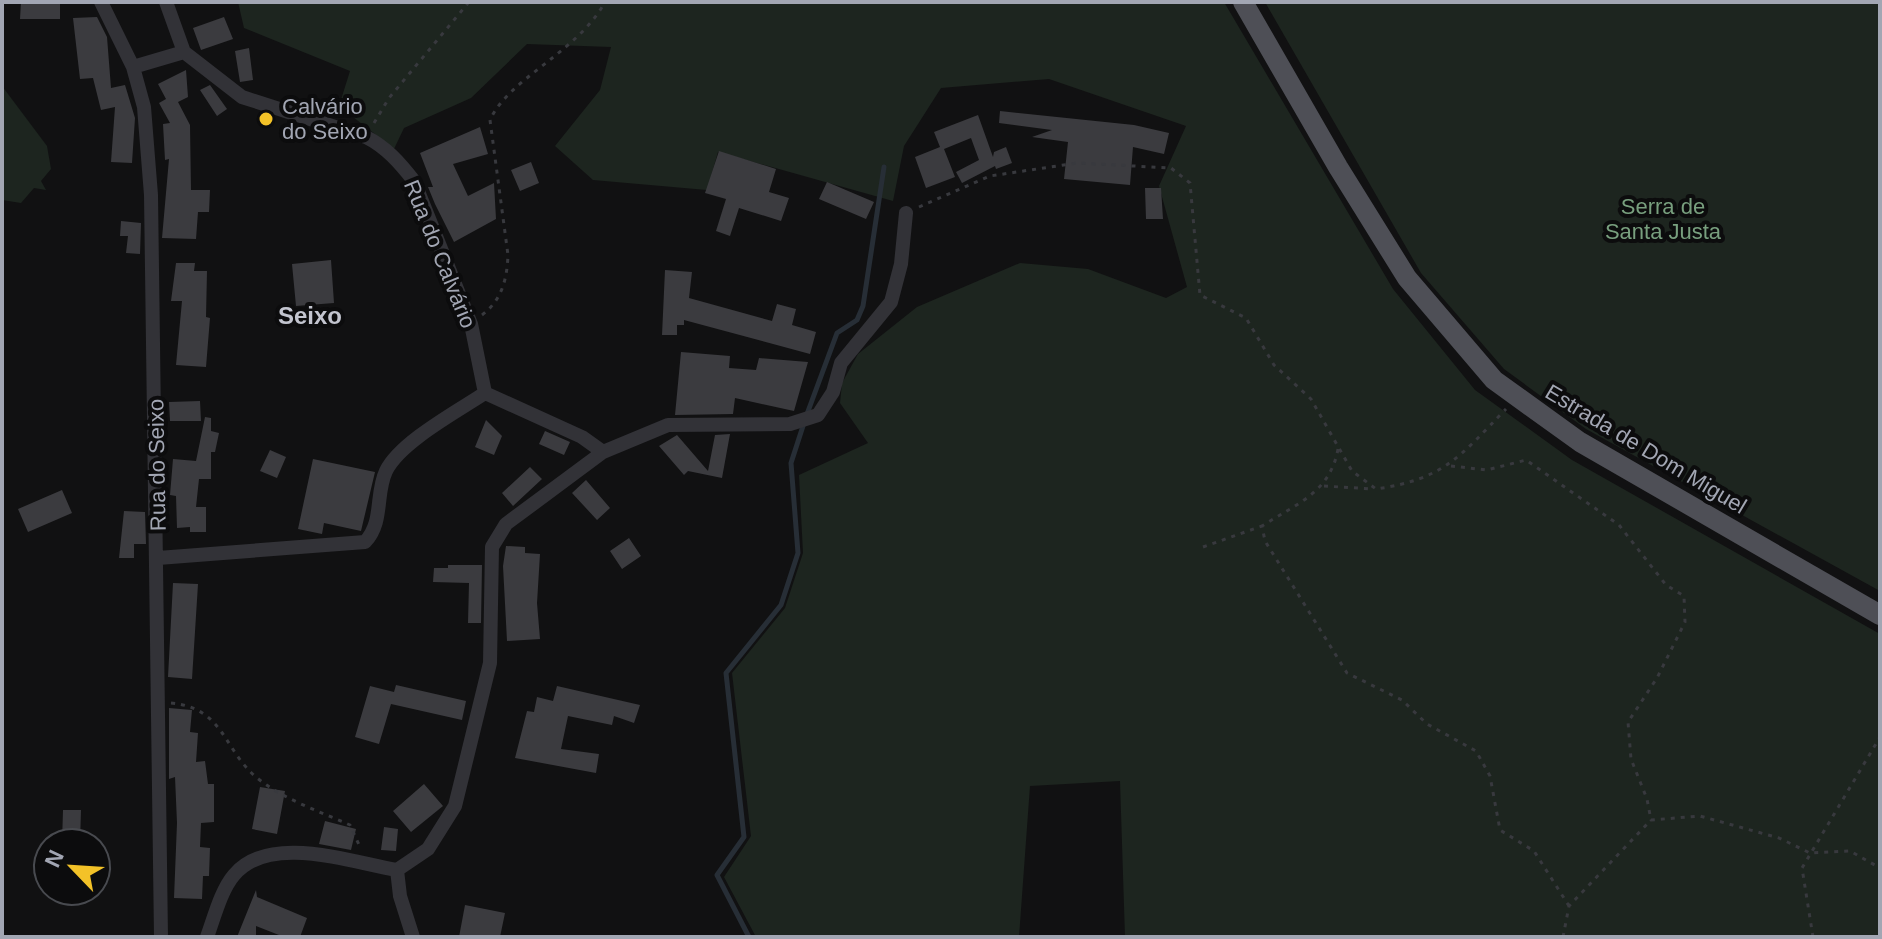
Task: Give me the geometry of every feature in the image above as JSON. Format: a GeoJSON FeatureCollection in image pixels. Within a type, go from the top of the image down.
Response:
{"type":"FeatureCollection","features":[{"type":"Feature","properties":{"kind":"main road","name":"Estrada de Dom Miguel"},"geometry":{"type":"LineString","coordinates":[[1243,2],[1407,278],[1455,338],[1494,380],[1580,442],[1880,615]]}},
{"type":"Feature","properties":{"kind":"street","name":"Rua do Seixo"},"geometry":{"type":"LineString","coordinates":[[101,2],[133,67],[144,107],[151,195],[161,937]]}},
{"type":"Feature","properties":{"kind":"street"},"geometry":{"type":"LineString","coordinates":[[133,67],[184,52],[166,2]]}},
{"type":"Feature","properties":{"kind":"street","name":"Rua do Calvário"},"geometry":{"type":"LineString","coordinates":[[184,52],[242,97],[380,144],[414,181],[471,324],[485,393]]}},
{"type":"Feature","properties":{"kind":"street"},"geometry":{"type":"LineString","coordinates":[[207,937],[232,877],[254,857],[278,851],[397,870],[428,849],[455,806],[490,663],[492,547],[506,524],[603,452],[668,425],[790,424],[818,415],[833,392],[841,363],[891,302],[901,264],[906,213]]}},
{"type":"Feature","properties":{"kind":"street"},"geometry":{"type":"LineString","coordinates":[[158,558],[365,542],[375,532],[385,472],[397,455],[485,393],[582,437],[603,452]]}},
{"type":"Feature","properties":{"kind":"street"},"geometry":{"type":"LineString","coordinates":[[397,870],[400,896],[413,937]]}},
{"type":"Feature","properties":{"kind":"path"},"geometry":{"type":"LineString","coordinates":[[366,137],[389,98],[469,2]]}},
{"type":"Feature","properties":{"kind":"path"},"geometry":{"type":"LineString","coordinates":[[471,324],[490,309],[507,277],[508,255],[490,120],[504,100],[588,28],[605,2]]}},
{"type":"Feature","properties":{"kind":"path"},"geometry":{"type":"LineString","coordinates":[[906,213],[990,176],[1077,163],[1171,168],[1190,183],[1200,295],[1246,318],[1274,365],[1311,399],[1352,471],[1376,489]]}},
{"type":"Feature","properties":{"kind":"path"},"geometry":{"type":"LineString","coordinates":[[1324,486],[1376,489],[1412,484],[1451,466],[1516,397]]}},
{"type":"Feature","properties":{"kind":"path"},"geometry":{"type":"LineString","coordinates":[[1203,547],[1262,526],[1324,486],[1335,467],[1338,447]]}},
{"type":"Feature","properties":{"kind":"path"},"geometry":{"type":"LineString","coordinates":[[1451,466],[1487,470],[1526,460],[1619,525],[1666,585],[1684,596],[1685,622],[1657,678],[1628,722],[1631,759],[1647,799],[1651,820]]}},
{"type":"Feature","properties":{"kind":"path"},"geometry":{"type":"LineString","coordinates":[[1262,526],[1265,541],[1347,673],[1402,700],[1427,724],[1476,751],[1490,776],[1500,830],[1534,851],[1569,906]]}},
{"type":"Feature","properties":{"kind":"path"},"geometry":{"type":"LineString","coordinates":[[160,702],[191,705],[219,725],[256,777],[296,801],[350,825],[368,865]]}},
{"type":"Feature","properties":{"kind":"path"},"geometry":{"type":"LineString","coordinates":[[1813,937],[1802,868],[1880,737]]}},
{"type":"Feature","properties":{"kind":"path"},"geometry":{"type":"LineString","coordinates":[[1563,937],[1569,906],[1651,820],[1700,816],[1779,838],[1810,853],[1850,851],[1880,868]]}},
{"type":"Feature","properties":{"kind":"green space"},"geometry":{"type":"Polygon","coordinates":[[[238,2],[1224,2],[1393,289],[1475,390],[1572,460],[1880,634],[1880,937],[1125,937],[1120,781],[1030,786],[1019,937],[756,937],[724,877],[751,836],[732,673],[785,608],[803,553],[799,475],[868,443],[840,403],[842,383],[858,354],[917,307],[1020,263],[1088,269],[1166,298],[1187,287],[1159,186],[1186,126],[1049,79],[941,88],[904,146],[893,201],[718,152],[707,190],[593,180],[555,146],[600,90],[611,47],[527,44],[471,98],[404,128],[394,149],[339,106],[350,71],[244,28],[238,2]]]}},
{"type":"Feature","properties":{"kind":"green space","name":"Serra de Santa Justa"},"geometry":{"type":"Polygon","coordinates":[[[1265,2],[1880,2],[1880,591],[1586,429],[1504,369],[1421,273],[1265,2]]]}},
{"type":"Feature","properties":{"kind":"green space"},"geometry":{"type":"Polygon","coordinates":[[[2,86],[47,146],[51,169],[41,181],[46,190],[34,188],[21,203],[2,200],[2,86]]]}},
{"type":"Feature","properties":{"kind":"building"},"geometry":{"type":"Polygon","coordinates":[[[21,2],[60,4],[60,19],[20,19],[21,2]]]}},
{"type":"Feature","properties":{"kind":"building"},"geometry":{"type":"Polygon","coordinates":[[[97,17],[107,37],[111,88],[125,85],[135,118],[132,163],[111,162],[115,107],[101,110],[93,78],[80,79],[73,18],[97,17]]]}},
{"type":"Feature","properties":{"kind":"building"},"geometry":{"type":"Polygon","coordinates":[[[224,17],[233,39],[201,50],[193,28],[224,17]]]}},
{"type":"Feature","properties":{"kind":"building"},"geometry":{"type":"Polygon","coordinates":[[[249,48],[253,80],[240,82],[235,51],[249,48]]]}},
{"type":"Feature","properties":{"kind":"building"},"geometry":{"type":"Polygon","coordinates":[[[186,70],[188,97],[178,102],[190,125],[191,190],[210,190],[209,212],[198,212],[196,239],[162,238],[169,159],[165,160],[163,124],[170,123],[159,103],[166,99],[158,84],[186,70]]]}},
{"type":"Feature","properties":{"kind":"building"},"geometry":{"type":"Polygon","coordinates":[[[210,85],[227,109],[217,116],[200,90],[210,85]]]}},
{"type":"Feature","properties":{"kind":"building"},"geometry":{"type":"Polygon","coordinates":[[[1000,111],[1134,125],[1169,133],[1164,154],[1133,147],[1130,185],[1064,179],[1068,142],[1032,137],[1052,130],[999,123],[1000,111]]]}},
{"type":"Feature","properties":{"kind":"building"},"geometry":{"type":"Polygon","coordinates":[[[978,115],[993,157],[994,152],[1006,147],[1012,163],[996,169],[995,166],[962,183],[956,172],[979,160],[971,138],[944,149],[955,177],[926,188],[915,157],[940,147],[934,132],[978,115]]]}},
{"type":"Feature","properties":{"kind":"building"},"geometry":{"type":"Polygon","coordinates":[[[480,127],[488,154],[453,164],[468,196],[494,183],[496,219],[454,242],[428,187],[433,187],[420,153],[480,127]]]}},
{"type":"Feature","properties":{"kind":"building"},"geometry":{"type":"Polygon","coordinates":[[[719,151],[776,169],[769,192],[789,198],[781,221],[739,208],[730,236],[716,231],[726,199],[705,193],[719,151]]]}},
{"type":"Feature","properties":{"kind":"building"},"geometry":{"type":"Polygon","coordinates":[[[531,162],[539,183],[520,191],[511,170],[531,162]]]}},
{"type":"Feature","properties":{"kind":"building"},"geometry":{"type":"Polygon","coordinates":[[[827,182],[874,202],[866,219],[819,199],[827,182]]]}},
{"type":"Feature","properties":{"kind":"building"},"geometry":{"type":"Polygon","coordinates":[[[1145,188],[1161,188],[1163,219],[1146,219],[1145,188]]]}},
{"type":"Feature","properties":{"kind":"building"},"geometry":{"type":"Polygon","coordinates":[[[121,221],[141,223],[140,254],[126,253],[128,236],[120,236],[121,221]]]}},
{"type":"Feature","properties":{"kind":"building"},"geometry":{"type":"Polygon","coordinates":[[[331,260],[334,303],[296,306],[292,264],[331,260]]]}},
{"type":"Feature","properties":{"kind":"building"},"geometry":{"type":"Polygon","coordinates":[[[176,263],[195,263],[194,271],[207,271],[206,317],[210,318],[206,367],[176,365],[182,301],[171,301],[176,263]]]}},
{"type":"Feature","properties":{"kind":"building"},"geometry":{"type":"Polygon","coordinates":[[[665,270],[692,272],[689,298],[772,321],[777,304],[796,309],[792,325],[816,332],[810,354],[684,320],[684,325],[677,325],[677,335],[662,335],[665,270]]]}},
{"type":"Feature","properties":{"kind":"building"},"geometry":{"type":"Polygon","coordinates":[[[681,352],[730,356],[729,368],[756,370],[759,358],[808,362],[794,411],[735,398],[733,414],[675,415],[681,352]]]}},
{"type":"Feature","properties":{"kind":"building"},"geometry":{"type":"Polygon","coordinates":[[[200,401],[201,421],[170,421],[169,402],[200,401]]]}},
{"type":"Feature","properties":{"kind":"building"},"geometry":{"type":"Polygon","coordinates":[[[205,417],[211,418],[211,431],[219,433],[215,452],[211,452],[211,479],[199,479],[196,507],[206,507],[206,532],[190,532],[190,527],[177,528],[176,496],[170,495],[173,459],[196,461],[205,417]]]}},
{"type":"Feature","properties":{"kind":"building"},"geometry":{"type":"Polygon","coordinates":[[[486,420],[502,436],[494,455],[475,447],[486,420]]]}},
{"type":"Feature","properties":{"kind":"building"},"geometry":{"type":"Polygon","coordinates":[[[545,431],[570,442],[564,455],[539,444],[545,431]]]}},
{"type":"Feature","properties":{"kind":"building"},"geometry":{"type":"Polygon","coordinates":[[[730,434],[722,478],[688,471],[684,475],[659,446],[677,435],[708,471],[715,435],[730,434]]]}},
{"type":"Feature","properties":{"kind":"building"},"geometry":{"type":"Polygon","coordinates":[[[270,450],[286,457],[277,478],[260,471],[270,450]]]}},
{"type":"Feature","properties":{"kind":"building"},"geometry":{"type":"Polygon","coordinates":[[[313,459],[375,472],[361,531],[324,523],[322,534],[298,529],[313,459]]]}},
{"type":"Feature","properties":{"kind":"building"},"geometry":{"type":"Polygon","coordinates":[[[530,467],[542,479],[513,506],[502,493],[530,467]]]}},
{"type":"Feature","properties":{"kind":"building"},"geometry":{"type":"Polygon","coordinates":[[[586,480],[610,508],[597,520],[572,493],[586,480]]]}},
{"type":"Feature","properties":{"kind":"building"},"geometry":{"type":"Polygon","coordinates":[[[62,490],[72,513],[28,532],[18,509],[62,490]]]}},
{"type":"Feature","properties":{"kind":"building"},"geometry":{"type":"Polygon","coordinates":[[[124,511],[145,512],[146,544],[134,544],[134,558],[119,558],[124,511]]]}},
{"type":"Feature","properties":{"kind":"building"},"geometry":{"type":"Polygon","coordinates":[[[629,538],[641,556],[622,569],[610,551],[629,538]]]}},
{"type":"Feature","properties":{"kind":"building"},"geometry":{"type":"Polygon","coordinates":[[[506,546],[525,547],[525,553],[540,554],[537,603],[540,639],[507,641],[503,566],[506,546]]]}},
{"type":"Feature","properties":{"kind":"building"},"geometry":{"type":"Polygon","coordinates":[[[448,565],[482,565],[481,623],[468,623],[469,583],[433,582],[434,568],[448,568],[448,565]]]}},
{"type":"Feature","properties":{"kind":"building"},"geometry":{"type":"Polygon","coordinates":[[[173,583],[198,584],[192,679],[168,677],[173,583]]]}},
{"type":"Feature","properties":{"kind":"building"},"geometry":{"type":"Polygon","coordinates":[[[396,685],[466,701],[462,720],[391,704],[379,744],[355,737],[370,686],[394,692],[396,685]]]}},
{"type":"Feature","properties":{"kind":"building"},"geometry":{"type":"Polygon","coordinates":[[[557,686],[640,705],[634,723],[614,716],[612,725],[568,716],[561,749],[599,754],[596,773],[515,758],[527,711],[534,712],[537,697],[553,701],[557,686]]]}},
{"type":"Feature","properties":{"kind":"building"},"geometry":{"type":"Polygon","coordinates":[[[169,708],[192,710],[190,732],[198,733],[196,762],[205,761],[208,784],[214,784],[214,822],[201,823],[200,847],[210,848],[209,876],[203,876],[202,899],[174,898],[177,823],[175,777],[169,779],[169,708]]]}},
{"type":"Feature","properties":{"kind":"building"},"geometry":{"type":"Polygon","coordinates":[[[424,784],[443,806],[411,832],[393,811],[424,784]]]}},
{"type":"Feature","properties":{"kind":"building"},"geometry":{"type":"Polygon","coordinates":[[[260,787],[285,791],[277,834],[252,829],[260,787]]]}},
{"type":"Feature","properties":{"kind":"building"},"geometry":{"type":"Polygon","coordinates":[[[63,810],[81,810],[80,827],[62,827],[63,810]]]}},
{"type":"Feature","properties":{"kind":"building"},"geometry":{"type":"Polygon","coordinates":[[[325,821],[356,829],[351,850],[319,844],[325,821]]]}},
{"type":"Feature","properties":{"kind":"building"},"geometry":{"type":"Polygon","coordinates":[[[384,827],[398,829],[396,851],[381,850],[384,827]]]}},
{"type":"Feature","properties":{"kind":"building"},"geometry":{"type":"Polygon","coordinates":[[[256,890],[257,897],[307,918],[300,937],[284,937],[256,926],[256,937],[237,937],[256,890]]]}},
{"type":"Feature","properties":{"kind":"building"},"geometry":{"type":"Polygon","coordinates":[[[465,905],[505,913],[500,937],[459,937],[465,905]]]}},
{"type":"Feature","properties":{"kind":"waterway"},"geometry":{"type":"LineString","coordinates":[[807,414],[837,333],[857,320],[863,306],[884,167]]}},
{"type":"Feature","properties":{"kind":"waterway"},"geometry":{"type":"LineString","coordinates":[[749,937],[717,875],[744,837],[726,673],[781,605],[798,553],[791,463],[803,426]]}},
{"type":"Feature","properties":{"kind":"place","name":"Calvário do Seixo"},"geometry":{"type":"Point","coordinates":[266,119]}},
{"type":"Feature","properties":{"kind":"district","name":"Seixo"},"geometry":{"type":"Point","coordinates":[310,315]}}]}
